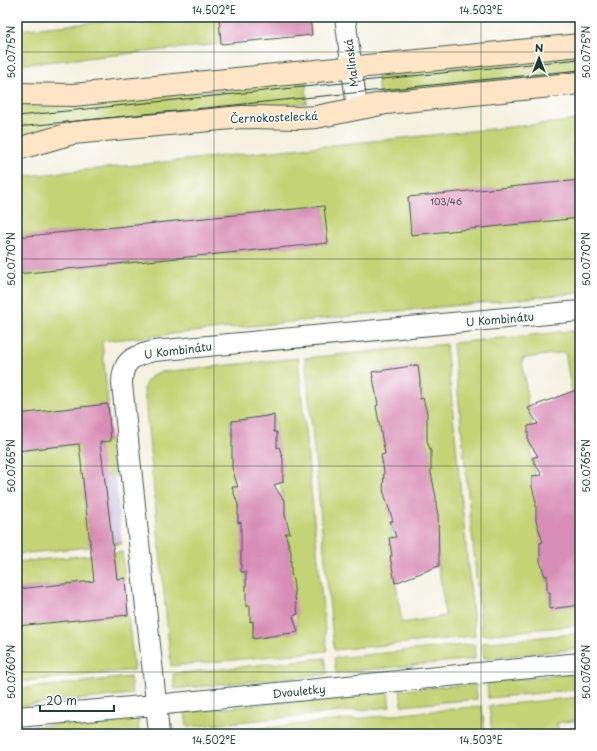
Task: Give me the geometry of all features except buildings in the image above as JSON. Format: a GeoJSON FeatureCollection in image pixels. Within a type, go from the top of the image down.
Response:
{"type":"FeatureCollection","features":[{"type":"Feature","properties":{"kind":"main road"},"geometry":{"type":"LineString","coordinates":[[17,94],[73,95],[580,45]]}},
{"type":"Feature","properties":{"kind":"main road","name":"Černokostelecká"},"geometry":{"type":"LineString","coordinates":[[17,149],[73,133],[242,117],[316,117],[386,102],[580,83]]}},
{"type":"Feature","properties":{"kind":"street","name":"Malínská"},"geometry":{"type":"LineString","coordinates":[[345,17],[356,108]]}},
{"type":"Feature","properties":{"kind":"street","name":"U Kombinátu"},"geometry":{"type":"LineString","coordinates":[[159,734],[122,384],[122,374],[124,368],[132,357],[154,351],[580,311]]}},
{"type":"Feature","properties":{"kind":"street","name":"Dvouletky"},"geometry":{"type":"LineString","coordinates":[[17,717],[155,705],[580,663]]}},
{"type":"Feature","properties":{"kind":"shaded area"},"geometry":{"type":"Polygon","coordinates":[[[115,474],[122,542],[90,545],[83,478],[115,474]]]}},
{"type":"Feature","properties":{"kind":"green space"},"geometry":{"type":"Polygon","coordinates":[[[153,17],[206,17],[207,20],[220,18],[221,44],[17,65],[17,30],[153,17]]]}},
{"type":"Feature","properties":{"kind":"green space"},"geometry":{"type":"Polygon","coordinates":[[[580,53],[580,76],[379,96],[377,74],[580,53]]]}},
{"type":"Feature","properties":{"kind":"green space"},"geometry":{"type":"Polygon","coordinates":[[[306,81],[307,103],[68,127],[18,138],[17,105],[65,105],[306,81]]]}},
{"type":"Feature","properties":{"kind":"green space"},"geometry":{"type":"Polygon","coordinates":[[[580,120],[580,180],[408,198],[411,234],[580,218],[580,293],[102,341],[108,404],[17,414],[17,274],[328,243],[324,206],[17,237],[17,177],[580,120]]]}},
{"type":"Feature","properties":{"kind":"green space"},"geometry":{"type":"Polygon","coordinates":[[[580,330],[580,483],[576,419],[565,352],[521,359],[523,376],[525,377],[528,409],[532,425],[532,460],[535,475],[540,543],[549,591],[547,592],[549,593],[550,609],[580,605],[580,625],[482,635],[453,343],[580,330]]]}},
{"type":"Feature","properties":{"kind":"green space"},"geometry":{"type":"Polygon","coordinates":[[[446,344],[475,636],[334,650],[305,358],[446,344]],[[418,365],[373,372],[385,454],[381,456],[393,538],[389,539],[402,623],[446,616],[438,567],[426,431],[418,365]]]}},
{"type":"Feature","properties":{"kind":"green space"},"geometry":{"type":"Polygon","coordinates":[[[298,358],[327,651],[171,666],[144,388],[150,377],[161,372],[298,358]],[[274,415],[229,422],[237,470],[232,471],[243,537],[241,555],[252,620],[250,622],[252,622],[254,638],[298,632],[292,598],[290,549],[286,531],[280,483],[274,415]]]}},
{"type":"Feature","properties":{"kind":"green space"},"geometry":{"type":"Polygon","coordinates":[[[111,441],[115,474],[83,478],[90,545],[122,542],[122,544],[17,554],[17,451],[111,441]]]}},
{"type":"Feature","properties":{"kind":"green space"},"geometry":{"type":"Polygon","coordinates":[[[122,552],[125,578],[17,589],[17,562],[122,552]]]}},
{"type":"Feature","properties":{"kind":"green space"},"geometry":{"type":"Polygon","coordinates":[[[128,615],[134,670],[17,682],[17,626],[128,615]]]}},
{"type":"Feature","properties":{"kind":"green space"},"geometry":{"type":"Polygon","coordinates":[[[580,633],[580,649],[484,658],[482,643],[580,633]]]}},
{"type":"Feature","properties":{"kind":"green space"},"geometry":{"type":"Polygon","coordinates":[[[474,644],[475,659],[336,673],[334,658],[474,644]]]}},
{"type":"Feature","properties":{"kind":"green space"},"geometry":{"type":"Polygon","coordinates":[[[325,658],[327,674],[175,689],[173,674],[325,658]]]}},
{"type":"Feature","properties":{"kind":"green space"},"geometry":{"type":"Polygon","coordinates":[[[580,673],[580,689],[488,698],[487,682],[580,673]]]}},
{"type":"Feature","properties":{"kind":"green space"},"geometry":{"type":"Polygon","coordinates":[[[130,677],[132,694],[17,706],[17,689],[130,677]]]}},
{"type":"Feature","properties":{"kind":"green space"},"geometry":{"type":"Polygon","coordinates":[[[476,684],[477,699],[402,706],[400,690],[476,684]]]}},
{"type":"Feature","properties":{"kind":"green space"},"geometry":{"type":"Polygon","coordinates":[[[388,692],[390,707],[187,727],[185,712],[388,692]]]}},
{"type":"Feature","properties":{"kind":"green space"},"geometry":{"type":"Polygon","coordinates":[[[580,697],[580,720],[557,723],[559,734],[492,734],[489,706],[580,697]]]}},
{"type":"Feature","properties":{"kind":"green space"},"geometry":{"type":"Polygon","coordinates":[[[482,706],[485,734],[205,734],[482,706]]]}},
{"type":"Feature","properties":{"kind":"green space"},"geometry":{"type":"Polygon","coordinates":[[[132,717],[138,720],[139,734],[17,734],[17,728],[132,717]]]}},
{"type":"Feature","properties":{"kind":"tram line"},"geometry":{"type":"LineString","coordinates":[[17,116],[580,59]]}},
{"type":"Feature","properties":{"kind":"tram line"},"geometry":{"type":"LineString","coordinates":[[17,127],[580,70]]}}]}
